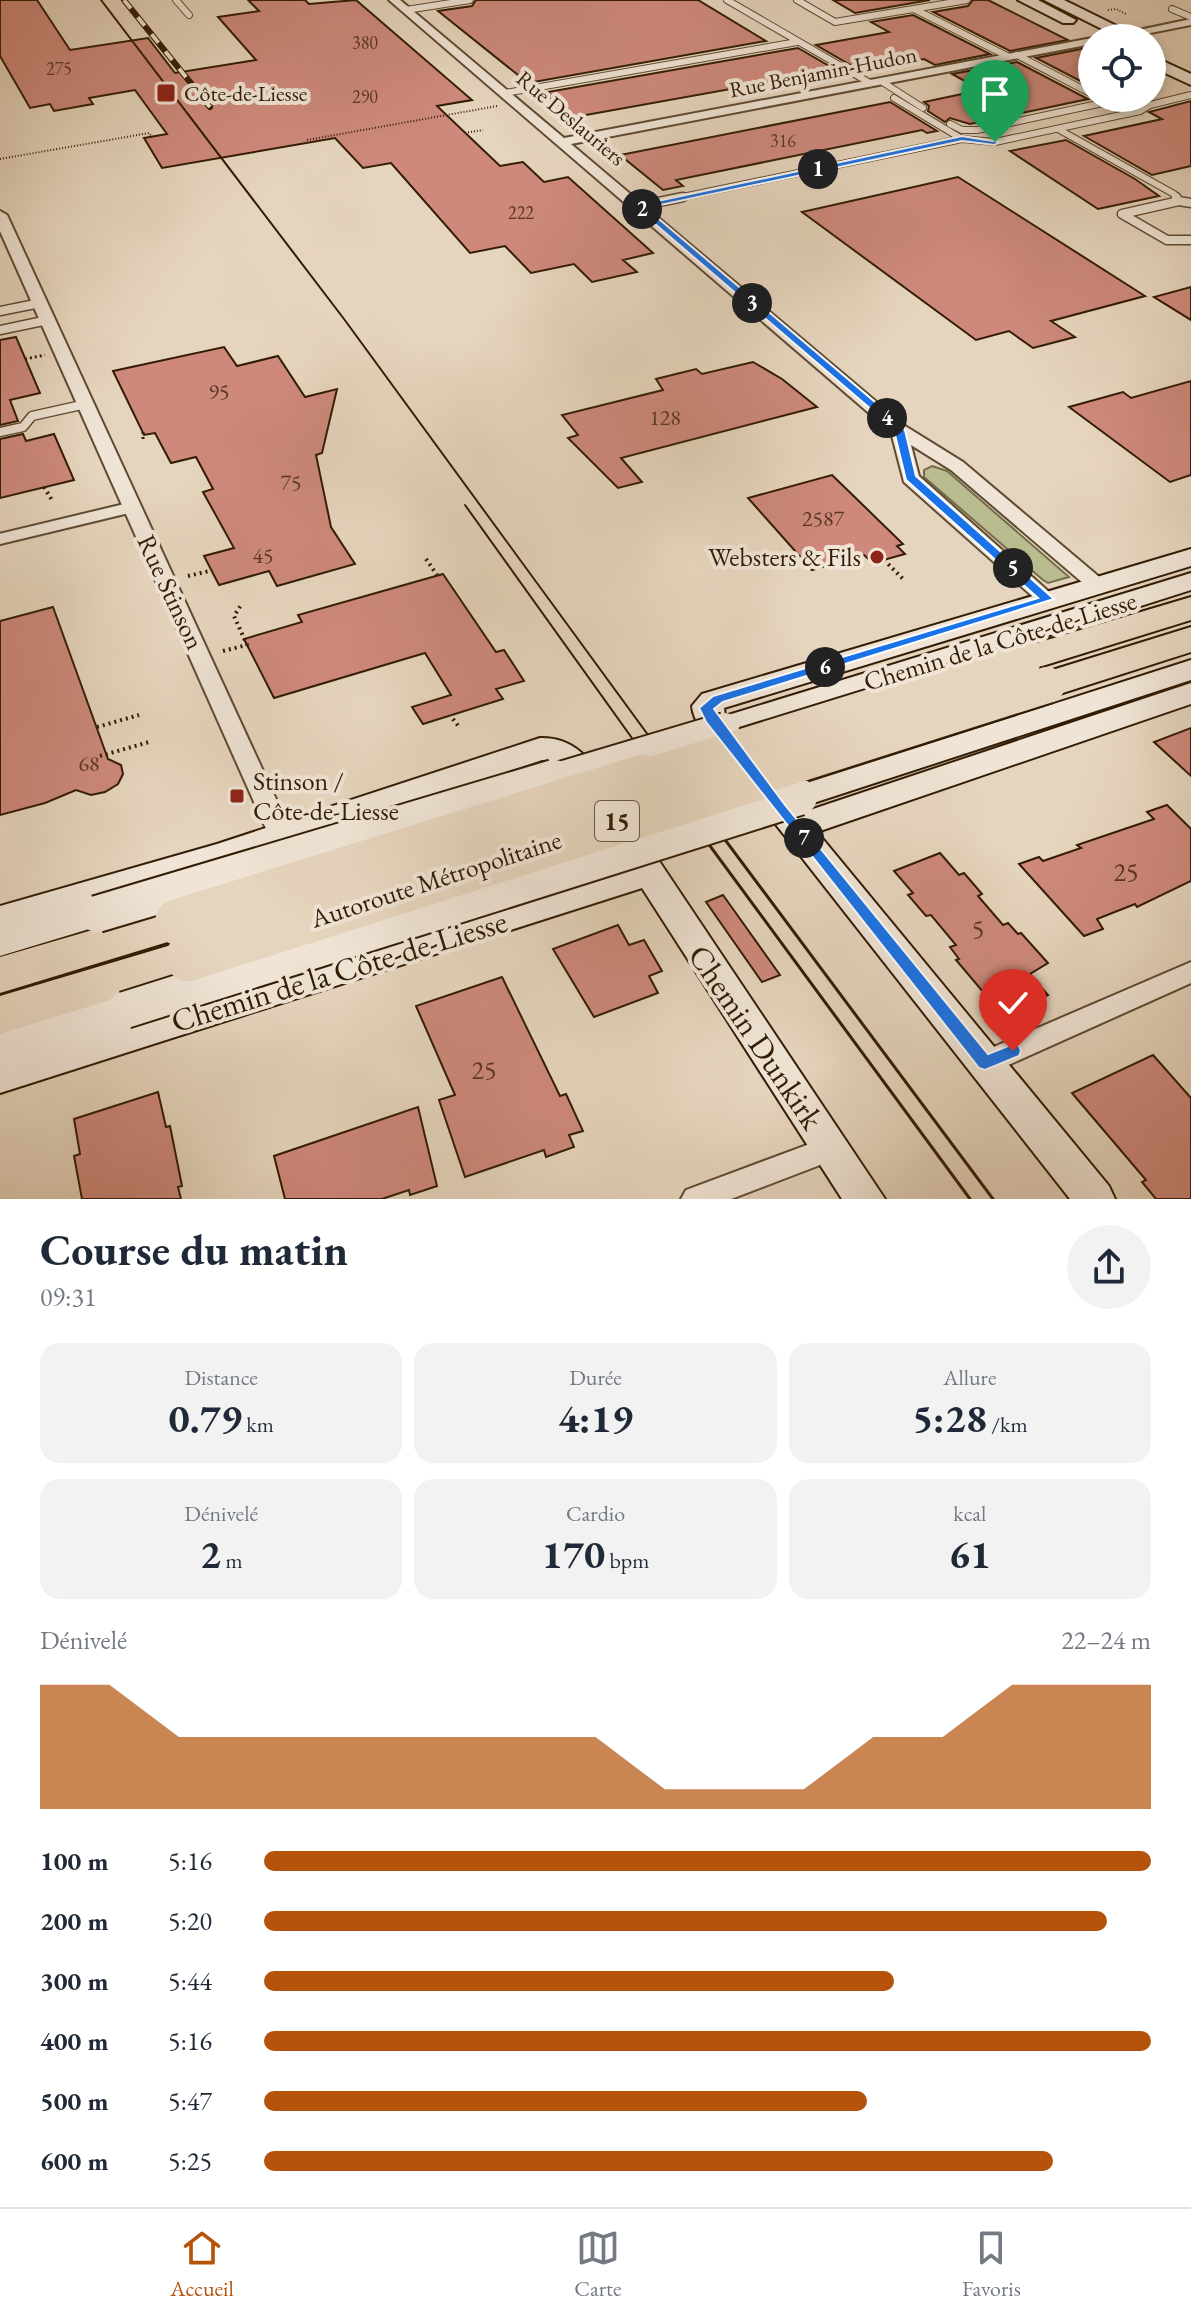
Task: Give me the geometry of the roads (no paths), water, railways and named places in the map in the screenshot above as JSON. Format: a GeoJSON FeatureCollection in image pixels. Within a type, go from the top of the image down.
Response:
{"type":"FeatureCollection","features":[{"type":"Feature","properties":{"kind":"highway","name":"Autoroute Métropolitaine"},"geometry":{"type":"LineString","coordinates":[[1036,673],[1191,608]]}},
{"type":"Feature","properties":{"kind":"highway","name":"Autoroute Métropolitaine"},"geometry":{"type":"LineString","coordinates":[[0,1015],[183,940],[1036,673],[1191,639]]}},
{"type":"Feature","properties":{"kind":"highway","name":"Autoroute Métropolitaine"},"geometry":{"type":"LineString","coordinates":[[0,975],[183,940]]}},
{"type":"Feature","properties":{"kind":"street","name":"Rue Deslauriers"},"geometry":{"type":"LineString","coordinates":[[394,0],[899,430],[957,466],[1097,585]]}},
{"type":"Feature","properties":{"kind":"street"},"geometry":{"type":"LineString","coordinates":[[1026,0],[1078,25]]}},
{"type":"Feature","properties":{"kind":"street"},"geometry":{"type":"LineString","coordinates":[[1052,0],[1103,24]]}},
{"type":"Feature","properties":{"kind":"street"},"geometry":{"type":"LineString","coordinates":[[1166,26],[1191,20]]}},
{"type":"Feature","properties":{"kind":"street","name":"Rue Benjamin-Hudon"},"geometry":{"type":"LineString","coordinates":[[562,142],[1078,44]]}},
{"type":"Feature","properties":{"kind":"street"},"geometry":{"type":"LineString","coordinates":[[1166,53],[1191,65]]}},
{"type":"Feature","properties":{"kind":"street"},"geometry":{"type":"LineString","coordinates":[[1166,68],[1191,80]]}},
{"type":"Feature","properties":{"kind":"street","name":"Rue Stinson"},"geometry":{"type":"LineString","coordinates":[[2,225],[282,835],[328,974]]}},
{"type":"Feature","properties":{"kind":"street"},"geometry":{"type":"LineString","coordinates":[[899,430],[910,478],[1047,599]]}},
{"type":"Feature","properties":{"kind":"street","name":"Chemin de la Côte-de-Liesse"},"geometry":{"type":"LineString","coordinates":[[795,827],[711,719],[706,711],[709,703],[1191,557]]}},
{"type":"Feature","properties":{"kind":"street","name":"Chemin de la Côte-de-Liesse"},"geometry":{"type":"LineString","coordinates":[[0,1048],[125,1010],[1036,673],[1191,581]]}},
{"type":"Feature","properties":{"kind":"street","name":"Chemin de la Côte-de-Liesse"},"geometry":{"type":"LineString","coordinates":[[0,942],[471,804],[1036,673],[1191,670]]}},
{"type":"Feature","properties":{"kind":"street"},"geometry":{"type":"LineString","coordinates":[[1095,1199],[795,827],[1191,693]]}},
{"type":"Feature","properties":{"kind":"street"},"geometry":{"type":"LineString","coordinates":[[0,919],[223,855],[526,753],[554,748],[568,756],[579,768],[650,873]]}},
{"type":"Feature","properties":{"kind":"street","name":"Chemin de la Côte-de-Liesse"},"geometry":{"type":"LineString","coordinates":[[0,1077],[650,873]]}},
{"type":"Feature","properties":{"kind":"street","name":"Chemin Dunkirk"},"geometry":{"type":"LineString","coordinates":[[650,873],[865,1199]]}},
{"type":"Feature","properties":{"kind":"street"},"geometry":{"type":"LineString","coordinates":[[985,1063],[1191,972]]}},
{"type":"Feature","properties":{"kind":"street"},"geometry":{"type":"LineString","coordinates":[[696,1199],[831,1148]]}},
{"type":"Feature","properties":{"kind":"lane"},"geometry":{"type":"LineString","coordinates":[[176,0],[189,15]]}},
{"type":"Feature","properties":{"kind":"lane"},"geometry":{"type":"LineString","coordinates":[[406,10],[470,0]]}},
{"type":"Feature","properties":{"kind":"lane"},"geometry":{"type":"LineString","coordinates":[[727,0],[797,42],[957,128],[968,131],[1078,106]]}},
{"type":"Feature","properties":{"kind":"lane"},"geometry":{"type":"LineString","coordinates":[[797,0],[835,22],[967,0]]}},
{"type":"Feature","properties":{"kind":"lane"},"geometry":{"type":"LineString","coordinates":[[1191,5],[1172,9],[1191,20]]}},
{"type":"Feature","properties":{"kind":"lane"},"geometry":{"type":"LineString","coordinates":[[912,8],[1078,87]]}},
{"type":"Feature","properties":{"kind":"lane"},"geometry":{"type":"LineString","coordinates":[[505,93],[797,42]]}},
{"type":"Feature","properties":{"kind":"lane"},"geometry":{"type":"LineString","coordinates":[[1166,94],[1191,89]]}},
{"type":"Feature","properties":{"kind":"lane"},"geometry":{"type":"LineString","coordinates":[[639,206],[962,139],[995,142],[1140,111],[1150,105],[1191,95]]}},
{"type":"Feature","properties":{"kind":"lane"},"geometry":{"type":"LineString","coordinates":[[894,98],[962,139]]}},
{"type":"Feature","properties":{"kind":"lane"},"geometry":{"type":"LineString","coordinates":[[1057,129],[1174,194],[1179,201]]}},
{"type":"Feature","properties":{"kind":"lane"},"geometry":{"type":"LineString","coordinates":[[1191,203],[1179,201],[1122,214],[1167,240],[1191,240]]}},
{"type":"Feature","properties":{"kind":"lane"},"geometry":{"type":"LineString","coordinates":[[0,311],[44,311]]}},
{"type":"Feature","properties":{"kind":"lane"},"geometry":{"type":"LineString","coordinates":[[0,330],[44,311]]}},
{"type":"Feature","properties":{"kind":"lane"},"geometry":{"type":"LineString","coordinates":[[0,432],[23,427],[32,416],[86,404]]}},
{"type":"Feature","properties":{"kind":"lane"},"geometry":{"type":"LineString","coordinates":[[0,539],[133,507]]}},
{"type":"Feature","properties":{"kind":"tram line"},"geometry":{"type":"LineString","coordinates":[[101,0],[344,319],[681,780]]}},
{"type":"Feature","properties":{"kind":"tram line"},"geometry":{"type":"LineString","coordinates":[[465,505],[662,780]]}},
{"type":"Feature","properties":{"kind":"tram line"},"geometry":{"type":"LineString","coordinates":[[660,778],[970,1199]]}},
{"type":"Feature","properties":{"kind":"tram line"},"geometry":{"type":"LineString","coordinates":[[679,778],[993,1199]]}},
{"type":"Feature","properties":{"kind":"railway"},"geometry":{"type":"LineString","coordinates":[[124,0],[210,107]]}},
{"type":"Feature","properties":{"kind":"place","name":"Côte-de-Liesse"},"geometry":{"type":"Point","coordinates":[166,93]}},
{"type":"Feature","properties":{"kind":"place","name":"Websters & Fils"},"geometry":{"type":"Point","coordinates":[877,557]}},
{"type":"Feature","properties":{"kind":"place","name":"Stinson / Côte-de-Liesse"},"geometry":{"type":"Point","coordinates":[237,796]}}]}
